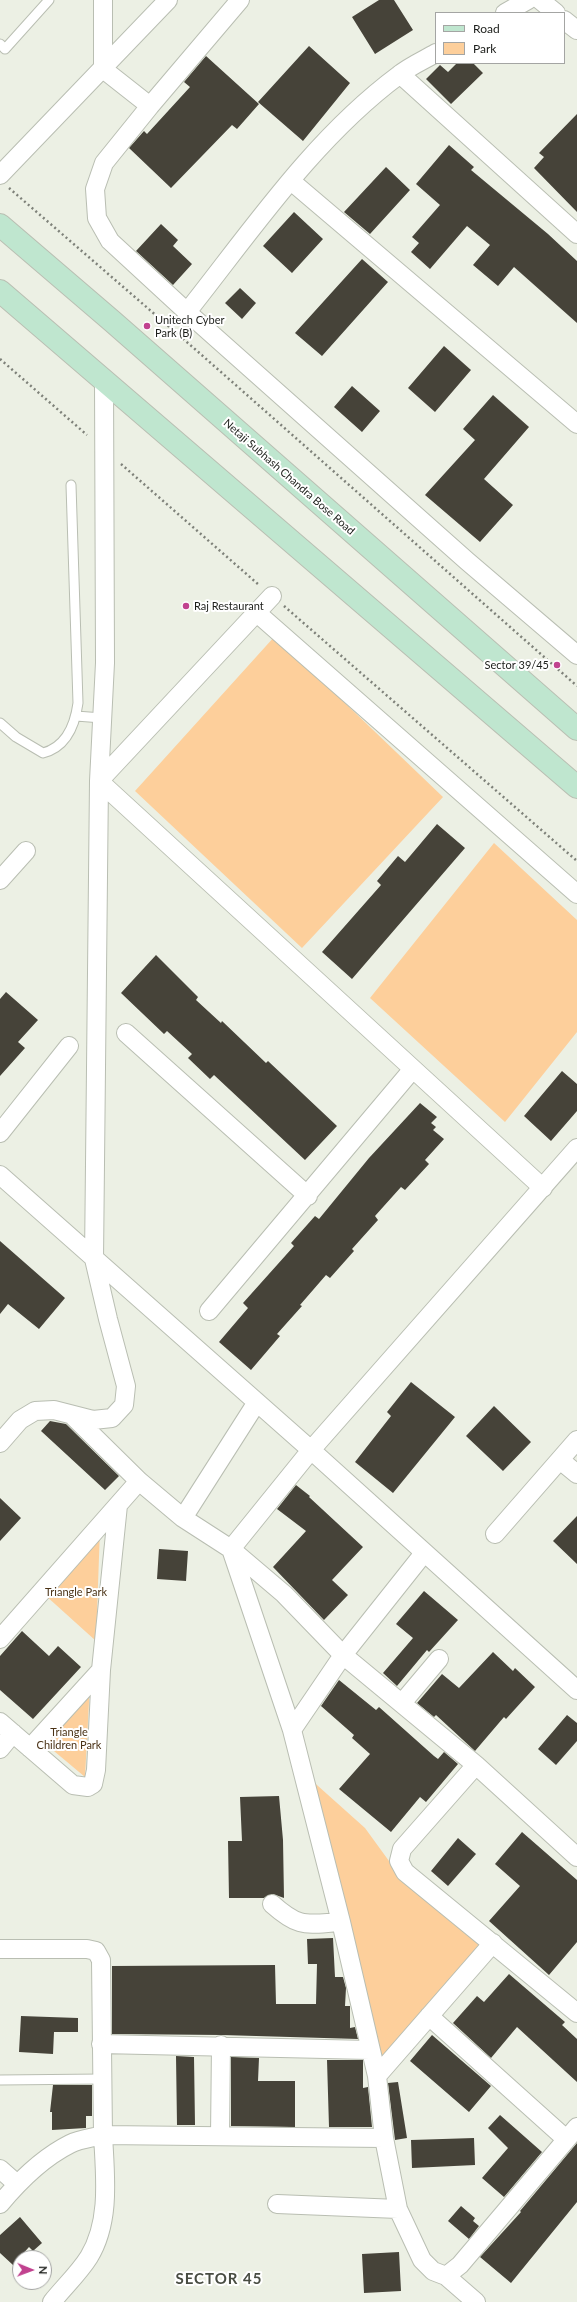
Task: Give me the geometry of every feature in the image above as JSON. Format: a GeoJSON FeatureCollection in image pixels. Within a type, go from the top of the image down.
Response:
{"type":"FeatureCollection","features":[{"type":"Feature","properties":{"kind":"main road","name":"Netaji Subhash Chandra Bose Road"},"geometry":{"type":"LineString","coordinates":[[0,225],[112,320],[577,729]]}},
{"type":"Feature","properties":{"kind":"main road"},"geometry":{"type":"LineString","coordinates":[[0,292],[577,787]]}},
{"type":"Feature","properties":{"kind":"street"},"geometry":{"type":"LineString","coordinates":[[103,69],[104,0]]}},
{"type":"Feature","properties":{"kind":"street"},"geometry":{"type":"LineString","coordinates":[[3,181],[103,69],[168,0]]}},
{"type":"Feature","properties":{"kind":"street"},"geometry":{"type":"LineString","coordinates":[[240,0],[104,163],[95,189],[97,218],[110,242],[467,561],[577,655]]}},
{"type":"Feature","properties":{"kind":"street"},"geometry":{"type":"LineString","coordinates":[[508,12],[528,0]]}},
{"type":"Feature","properties":{"kind":"street"},"geometry":{"type":"LineString","coordinates":[[540,0],[555,12]]}},
{"type":"Feature","properties":{"kind":"street"},"geometry":{"type":"LineString","coordinates":[[565,21],[577,30]]}},
{"type":"Feature","properties":{"kind":"street"},"geometry":{"type":"LineString","coordinates":[[187,312],[291,181],[354,113],[400,74],[435,54]]}},
{"type":"Feature","properties":{"kind":"street"},"geometry":{"type":"LineString","coordinates":[[103,69],[150,106]]}},
{"type":"Feature","properties":{"kind":"street"},"geometry":{"type":"LineString","coordinates":[[400,74],[577,234]]}},
{"type":"Feature","properties":{"kind":"street"},"geometry":{"type":"LineString","coordinates":[[291,181],[577,424]]}},
{"type":"Feature","properties":{"kind":"street"},"geometry":{"type":"LineString","coordinates":[[0,1443],[20,1420],[35,1411],[54,1410],[74,1417],[93,1420],[112,1418],[124,1405],[126,1386],[94,1259],[98,781],[105,663],[104,380]]}},
{"type":"Feature","properties":{"kind":"street"},"geometry":{"type":"LineString","coordinates":[[98,781],[272,596]]}},
{"type":"Feature","properties":{"kind":"street"},"geometry":{"type":"LineString","coordinates":[[257,613],[577,894]]}},
{"type":"Feature","properties":{"kind":"street"},"geometry":{"type":"LineString","coordinates":[[98,781],[412,1070],[543,1188]]}},
{"type":"Feature","properties":{"kind":"street"},"geometry":{"type":"LineString","coordinates":[[0,880],[26,851]]}},
{"type":"Feature","properties":{"kind":"street"},"geometry":{"type":"LineString","coordinates":[[126,1033],[308,1196]]}},
{"type":"Feature","properties":{"kind":"street"},"geometry":{"type":"LineString","coordinates":[[0,1133],[69,1046]]}},
{"type":"Feature","properties":{"kind":"street"},"geometry":{"type":"LineString","coordinates":[[209,1311],[308,1196],[412,1070]]}},
{"type":"Feature","properties":{"kind":"street"},"geometry":{"type":"LineString","coordinates":[[231,1549],[312,1450],[577,1148]]}},
{"type":"Feature","properties":{"kind":"street"},"geometry":{"type":"LineString","coordinates":[[0,1175],[312,1450],[577,1690]]}},
{"type":"Feature","properties":{"kind":"street"},"geometry":{"type":"LineString","coordinates":[[183,1518],[257,1402]]}},
{"type":"Feature","properties":{"kind":"street"},"geometry":{"type":"LineString","coordinates":[[74,1417],[139,1481],[183,1518],[231,1549],[284,1594],[343,1655],[476,1765],[577,1857]]}},
{"type":"Feature","properties":{"kind":"street"},"geometry":{"type":"LineString","coordinates":[[495,1534],[577,1440]]}},
{"type":"Feature","properties":{"kind":"street"},"geometry":{"type":"LineString","coordinates":[[560,1460],[577,1474]]}},
{"type":"Feature","properties":{"kind":"street"},"geometry":{"type":"LineString","coordinates":[[0,1639],[139,1481]]}},
{"type":"Feature","properties":{"kind":"street"},"geometry":{"type":"LineString","coordinates":[[0,1722],[73,1784],[88,1787],[93,1784],[96,1770],[101,1670],[118,1505]]}},
{"type":"Feature","properties":{"kind":"street"},"geometry":{"type":"LineString","coordinates":[[231,1549],[292,1730],[341,1922],[377,2076],[384,2138],[398,2209],[422,2260],[433,2271],[446,2276],[476,2302]]}},
{"type":"Feature","properties":{"kind":"street"},"geometry":{"type":"LineString","coordinates":[[292,1730],[343,1655],[424,1553]]}},
{"type":"Feature","properties":{"kind":"street"},"geometry":{"type":"LineString","coordinates":[[402,1703],[439,1659]]}},
{"type":"Feature","properties":{"kind":"street"},"geometry":{"type":"LineString","coordinates":[[30,1748],[101,1670]]}},
{"type":"Feature","properties":{"kind":"street"},"geometry":{"type":"LineString","coordinates":[[0,1749],[13,1734]]}},
{"type":"Feature","properties":{"kind":"street"},"geometry":{"type":"LineString","coordinates":[[476,1765],[402,1849],[399,1861],[405,1872],[577,2013]]}},
{"type":"Feature","properties":{"kind":"street"},"geometry":{"type":"LineString","coordinates":[[272,1904],[288,1919],[297,1923],[341,1922]]}},
{"type":"Feature","properties":{"kind":"street"},"geometry":{"type":"LineString","coordinates":[[377,2076],[493,1943]]}},
{"type":"Feature","properties":{"kind":"street"},"geometry":{"type":"LineString","coordinates":[[0,1949],[87,1949],[96,1951],[101,1960],[101,2044],[105,2181],[104,2214],[99,2237],[88,2257],[52,2302]]}},
{"type":"Feature","properties":{"kind":"street"},"geometry":{"type":"LineString","coordinates":[[429,2016],[572,2133],[460,2265],[446,2276]]}},
{"type":"Feature","properties":{"kind":"street"},"geometry":{"type":"LineString","coordinates":[[101,2044],[221,2045],[370,2050]]}},
{"type":"Feature","properties":{"kind":"street"},"geometry":{"type":"LineString","coordinates":[[220,2136],[221,2045]]}},
{"type":"Feature","properties":{"kind":"street"},"geometry":{"type":"LineString","coordinates":[[0,2204],[17,2184],[43,2160],[71,2144],[103,2135],[384,2138]]}},
{"type":"Feature","properties":{"kind":"street"},"geometry":{"type":"LineString","coordinates":[[0,2168],[17,2184]]}},
{"type":"Feature","properties":{"kind":"street"},"geometry":{"type":"LineString","coordinates":[[276,2204],[398,2209]]}},
{"type":"Feature","properties":{"kind":"lane"},"geometry":{"type":"LineString","coordinates":[[2,49],[49,0]]}},
{"type":"Feature","properties":{"kind":"lane"},"geometry":{"type":"LineString","coordinates":[[0,723],[16,737],[43,753],[51,751],[66,737],[76,722],[72,485]]}},
{"type":"Feature","properties":{"kind":"lane"},"geometry":{"type":"LineString","coordinates":[[76,716],[102,718]]}},
{"type":"Feature","properties":{"kind":"lane"},"geometry":{"type":"LineString","coordinates":[[0,2080],[102,2079]]}},
{"type":"Feature","properties":{"kind":"path"},"geometry":{"type":"LineString","coordinates":[[3,181],[577,686]]}},
{"type":"Feature","properties":{"kind":"path"},"geometry":{"type":"LineString","coordinates":[[0,359],[577,861]]}},
{"type":"Feature","properties":{"kind":"green space"},"geometry":{"type":"Polygon","coordinates":[[[275,636],[443,797],[302,948],[135,791],[275,636]]]}},
{"type":"Feature","properties":{"kind":"green space"},"geometry":{"type":"Polygon","coordinates":[[[494,843],[577,920],[577,1032],[505,1122],[370,998],[494,843]]]}},
{"type":"Feature","properties":{"kind":"green space","name":"Triangle Park"},"geometry":{"type":"Polygon","coordinates":[[[100,1529],[96,1641],[45,1595],[100,1529]]]}},
{"type":"Feature","properties":{"kind":"green space","name":"Triangle Children Park"},"geometry":{"type":"Polygon","coordinates":[[[90,1683],[85,1777],[42,1741],[90,1683]]]}},
{"type":"Feature","properties":{"kind":"green space"},"geometry":{"type":"Polygon","coordinates":[[[308,1777],[365,1828],[389,1861],[487,1943],[380,2065],[308,1777]]]}},
{"type":"Feature","properties":{"kind":"building"},"geometry":{"type":"Polygon","coordinates":[[[379,0],[394,0],[413,30],[375,54],[352,17],[379,0]]]}},
{"type":"Feature","properties":{"kind":"building"},"geometry":{"type":"Polygon","coordinates":[[[309,46],[350,83],[303,141],[258,102],[309,46]]]}},
{"type":"Feature","properties":{"kind":"building"},"geometry":{"type":"Polygon","coordinates":[[[206,56],[259,104],[237,129],[232,125],[171,188],[129,148],[144,131],[147,134],[190,87],[184,82],[206,56]]]}},
{"type":"Feature","properties":{"kind":"building"},"geometry":{"type":"Polygon","coordinates":[[[456,64],[474,64],[483,73],[451,104],[426,79],[440,65],[448,72],[456,64]]]}},
{"type":"Feature","properties":{"kind":"building"},"geometry":{"type":"Polygon","coordinates":[[[577,114],[577,212],[534,168],[544,157],[539,153],[577,114]]]}},
{"type":"Feature","properties":{"kind":"building"},"geometry":{"type":"Polygon","coordinates":[[[449,145],[474,167],[471,170],[548,234],[577,261],[577,323],[514,267],[498,286],[473,265],[490,245],[467,226],[430,269],[411,252],[419,243],[412,237],[440,205],[416,184],[449,145]]]}},
{"type":"Feature","properties":{"kind":"building"},"geometry":{"type":"Polygon","coordinates":[[[386,167],[410,190],[370,234],[344,212],[386,167]]]}},
{"type":"Feature","properties":{"kind":"building"},"geometry":{"type":"Polygon","coordinates":[[[294,212],[323,239],[292,273],[263,246],[294,212]]]}},
{"type":"Feature","properties":{"kind":"building"},"geometry":{"type":"Polygon","coordinates":[[[161,224],[178,240],[173,246],[192,264],[173,285],[136,251],[161,224]]]}},
{"type":"Feature","properties":{"kind":"building"},"geometry":{"type":"Polygon","coordinates":[[[362,259],[388,282],[322,356],[295,333],[362,259]]]}},
{"type":"Feature","properties":{"kind":"building"},"geometry":{"type":"Polygon","coordinates":[[[240,288],[256,303],[242,319],[225,303],[240,288]]]}},
{"type":"Feature","properties":{"kind":"building"},"geometry":{"type":"Polygon","coordinates":[[[444,346],[471,370],[435,412],[408,388],[444,346]]]}},
{"type":"Feature","properties":{"kind":"building"},"geometry":{"type":"Polygon","coordinates":[[[352,386],[380,411],[362,432],[334,407],[352,386]]]}},
{"type":"Feature","properties":{"kind":"building"},"geometry":{"type":"Polygon","coordinates":[[[493,395],[529,427],[484,479],[513,505],[480,542],[425,495],[475,440],[463,429],[493,395]]]}},
{"type":"Feature","properties":{"kind":"building"},"geometry":{"type":"Polygon","coordinates":[[[437,824],[465,848],[352,979],[322,952],[381,885],[377,881],[398,856],[405,862],[437,824]]]}},
{"type":"Feature","properties":{"kind":"building"},"geometry":{"type":"Polygon","coordinates":[[[156,955],[198,997],[196,1000],[221,1023],[222,1021],[266,1063],[268,1061],[337,1126],[305,1160],[214,1075],[210,1079],[188,1058],[192,1054],[167,1031],[164,1034],[121,993],[156,955]]]}},
{"type":"Feature","properties":{"kind":"building"},"geometry":{"type":"Polygon","coordinates":[[[6,992],[38,1020],[18,1042],[25,1048],[0,1076],[0,999],[6,992]]]}},
{"type":"Feature","properties":{"kind":"building"},"geometry":{"type":"Polygon","coordinates":[[[562,1071],[577,1084],[577,1111],[551,1141],[524,1116],[562,1071]]]}},
{"type":"Feature","properties":{"kind":"building"},"geometry":{"type":"Polygon","coordinates":[[[420,1103],[437,1117],[431,1123],[436,1127],[433,1130],[444,1139],[425,1160],[429,1164],[405,1190],[401,1187],[375,1216],[378,1220],[352,1249],[354,1251],[330,1278],[326,1275],[300,1305],[302,1306],[277,1334],[280,1336],[251,1370],[219,1342],[248,1308],[243,1303],[294,1246],[291,1243],[315,1216],[319,1219],[369,1158],[420,1103]]]}},
{"type":"Feature","properties":{"kind":"building"},"geometry":{"type":"Polygon","coordinates":[[[0,1241],[65,1298],[39,1329],[8,1304],[0,1314],[0,1241]]]}},
{"type":"Feature","properties":{"kind":"building"},"geometry":{"type":"Polygon","coordinates":[[[411,1382],[455,1417],[393,1493],[355,1462],[391,1416],[387,1412],[411,1382]]]}},
{"type":"Feature","properties":{"kind":"building"},"geometry":{"type":"Polygon","coordinates":[[[494,1406],[531,1442],[503,1471],[466,1436],[494,1406]]]}},
{"type":"Feature","properties":{"kind":"building"},"geometry":{"type":"Polygon","coordinates":[[[50,1421],[66,1424],[119,1476],[105,1490],[41,1431],[50,1421]]]}},
{"type":"Feature","properties":{"kind":"building"},"geometry":{"type":"Polygon","coordinates":[[[296,1485],[310,1496],[309,1497],[363,1547],[332,1580],[348,1595],[324,1620],[273,1567],[306,1531],[277,1509],[296,1485]]]}},
{"type":"Feature","properties":{"kind":"building"},"geometry":{"type":"Polygon","coordinates":[[[0,1498],[21,1518],[0,1541],[0,1498]]]}},
{"type":"Feature","properties":{"kind":"building"},"geometry":{"type":"Polygon","coordinates":[[[577,1516],[577,1564],[553,1541],[577,1516]]]}},
{"type":"Feature","properties":{"kind":"building"},"geometry":{"type":"Polygon","coordinates":[[[159,1549],[188,1551],[186,1581],[157,1579],[159,1549]]]}},
{"type":"Feature","properties":{"kind":"building"},"geometry":{"type":"Polygon","coordinates":[[[424,1591],[458,1620],[429,1652],[427,1650],[397,1686],[383,1673],[413,1638],[396,1624],[424,1591]]]}},
{"type":"Feature","properties":{"kind":"building"},"geometry":{"type":"Polygon","coordinates":[[[22,1631],[49,1656],[58,1646],[81,1667],[33,1719],[0,1690],[0,1656],[22,1631]]]}},
{"type":"Feature","properties":{"kind":"building"},"geometry":{"type":"Polygon","coordinates":[[[493,1652],[513,1671],[515,1668],[535,1687],[506,1719],[504,1717],[475,1751],[436,1715],[434,1717],[417,1703],[442,1674],[459,1688],[493,1652]]]}},
{"type":"Feature","properties":{"kind":"building"},"geometry":{"type":"Polygon","coordinates":[[[339,1680],[376,1710],[379,1707],[438,1759],[444,1752],[458,1764],[426,1802],[420,1797],[391,1832],[339,1789],[370,1754],[352,1738],[354,1735],[321,1706],[339,1680]]]}},
{"type":"Feature","properties":{"kind":"building"},"geometry":{"type":"Polygon","coordinates":[[[567,1715],[577,1723],[577,1741],[556,1765],[538,1749],[567,1715]]]}},
{"type":"Feature","properties":{"kind":"building"},"geometry":{"type":"Polygon","coordinates":[[[279,1796],[283,1840],[284,1898],[273,1894],[264,1898],[229,1898],[228,1841],[242,1841],[240,1797],[279,1796]]]}},
{"type":"Feature","properties":{"kind":"building"},"geometry":{"type":"Polygon","coordinates":[[[522,1832],[577,1880],[577,1942],[549,1975],[489,1921],[520,1886],[495,1864],[522,1832]]]}},
{"type":"Feature","properties":{"kind":"building"},"geometry":{"type":"Polygon","coordinates":[[[458,1838],[476,1854],[448,1886],[431,1871],[458,1838]]]}},
{"type":"Feature","properties":{"kind":"building"},"geometry":{"type":"Polygon","coordinates":[[[333,1938],[335,1977],[343,1977],[346,1988],[345,2006],[350,2006],[350,2028],[355,2027],[358,2039],[222,2035],[112,2034],[112,1966],[275,1965],[276,2004],[316,2004],[317,1964],[308,1964],[307,1939],[333,1938]]]}},
{"type":"Feature","properties":{"kind":"building"},"geometry":{"type":"Polygon","coordinates":[[[509,1974],[565,2022],[562,2025],[577,2039],[577,2082],[517,2027],[491,2058],[453,2023],[477,1996],[484,2002],[509,1974]]]}},
{"type":"Feature","properties":{"kind":"building"},"geometry":{"type":"Polygon","coordinates":[[[21,2016],[78,2018],[78,2032],[54,2032],[53,2054],[19,2052],[21,2016]]]}},
{"type":"Feature","properties":{"kind":"building"},"geometry":{"type":"Polygon","coordinates":[[[432,2035],[491,2086],[469,2112],[410,2061],[432,2035]]]}},
{"type":"Feature","properties":{"kind":"building"},"geometry":{"type":"Polygon","coordinates":[[[176,2056],[194,2057],[195,2125],[177,2125],[176,2056]]]}},
{"type":"Feature","properties":{"kind":"building"},"geometry":{"type":"Polygon","coordinates":[[[231,2057],[259,2058],[258,2081],[295,2081],[295,2127],[231,2126],[231,2057]]]}},
{"type":"Feature","properties":{"kind":"building"},"geometry":{"type":"Polygon","coordinates":[[[327,2060],[363,2060],[363,2088],[368,2087],[372,2127],[329,2127],[327,2060]]]}},
{"type":"Feature","properties":{"kind":"building"},"geometry":{"type":"Polygon","coordinates":[[[398,2082],[407,2138],[395,2140],[388,2083],[398,2082]]]}},
{"type":"Feature","properties":{"kind":"building"},"geometry":{"type":"Polygon","coordinates":[[[53,2085],[92,2085],[92,2116],[86,2116],[86,2128],[52,2130],[52,2112],[50,2112],[53,2085]]]}},
{"type":"Feature","properties":{"kind":"building"},"geometry":{"type":"Polygon","coordinates":[[[500,2115],[542,2152],[504,2197],[482,2178],[508,2148],[488,2128],[500,2115]]]}},
{"type":"Feature","properties":{"kind":"building"},"geometry":{"type":"Polygon","coordinates":[[[474,2138],[475,2165],[412,2168],[411,2140],[474,2138]]]}},
{"type":"Feature","properties":{"kind":"building"},"geometry":{"type":"Polygon","coordinates":[[[577,2143],[577,2202],[511,2283],[480,2257],[521,2212],[520,2211],[577,2143]]]}},
{"type":"Feature","properties":{"kind":"building"},"geometry":{"type":"Polygon","coordinates":[[[461,2206],[475,2218],[473,2221],[479,2226],[469,2239],[448,2221],[461,2206]]]}},
{"type":"Feature","properties":{"kind":"building"},"geometry":{"type":"Polygon","coordinates":[[[20,2217],[42,2243],[34,2250],[29,2247],[26,2250],[12,2250],[12,2264],[0,2253],[0,2235],[20,2217]]]}},
{"type":"Feature","properties":{"kind":"building"},"geometry":{"type":"Polygon","coordinates":[[[399,2252],[401,2291],[364,2293],[362,2254],[399,2252]]]}},
{"type":"Feature","properties":{"kind":"place","name":"Unitech Cyber Park (B)"},"geometry":{"type":"Point","coordinates":[147,326]}},
{"type":"Feature","properties":{"kind":"place","name":"Raj Restaurant"},"geometry":{"type":"Point","coordinates":[186,606]}},
{"type":"Feature","properties":{"kind":"place","name":"Sector 39/45"},"geometry":{"type":"Point","coordinates":[557,665]}},
{"type":"Feature","properties":{"kind":"district","name":"SECTOR 45"},"geometry":{"type":"Point","coordinates":[219,2279]}}]}
